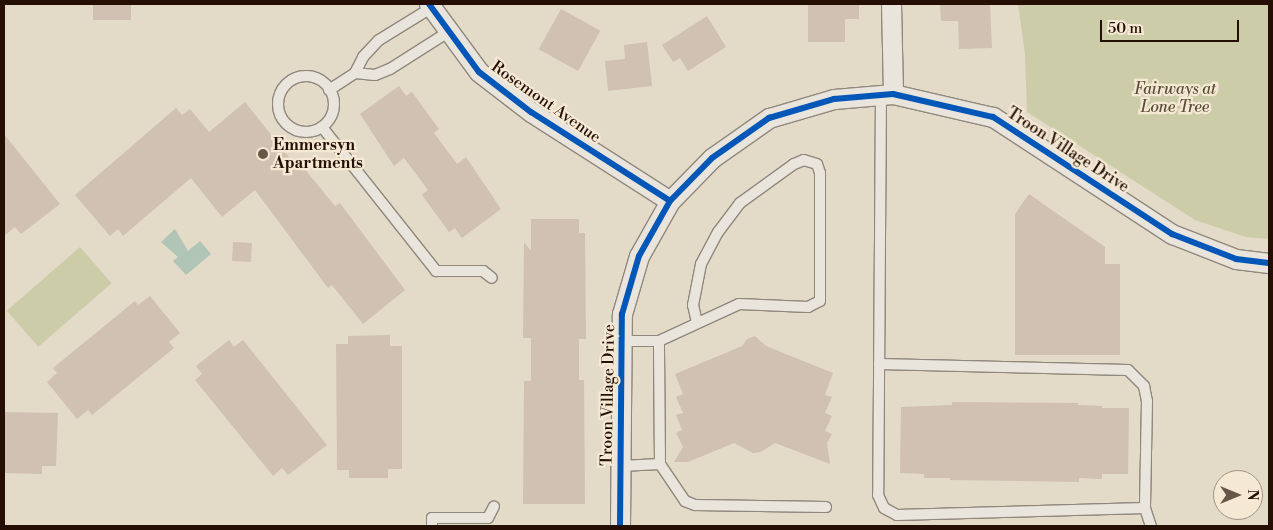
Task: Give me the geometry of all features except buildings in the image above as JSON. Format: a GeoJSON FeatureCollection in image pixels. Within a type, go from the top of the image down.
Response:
{"type":"FeatureCollection","features":[{"type":"Feature","properties":{"kind":"street"},"geometry":{"type":"LineString","coordinates":[[887,94],[892,4]]}},
{"type":"Feature","properties":{"kind":"street","name":"Rosemont Avenue"},"geometry":{"type":"LineString","coordinates":[[430,6],[479,72],[531,112],[670,201]]}},
{"type":"Feature","properties":{"kind":"street","name":"Troon Village Drive"},"geometry":{"type":"LineString","coordinates":[[620,526],[622,314],[639,256],[670,201],[712,158],[769,118],[834,99],[887,94],[994,117],[1172,234],[1236,259],[1269,263]]}},
{"type":"Feature","properties":{"kind":"lane"},"geometry":{"type":"LineString","coordinates":[[329,90],[355,73],[363,57],[379,40],[430,6]]}},
{"type":"Feature","properties":{"kind":"lane"},"geometry":{"type":"LineString","coordinates":[[355,73],[374,75],[390,69],[448,32]]}},
{"type":"Feature","properties":{"kind":"lane"},"geometry":{"type":"LineString","coordinates":[[305,76],[314,78],[329,90],[335,99],[336,112],[322,127],[306,132],[296,131],[281,117],[278,100],[286,82],[305,76]]}},
{"type":"Feature","properties":{"kind":"lane"},"geometry":{"type":"LineString","coordinates":[[887,94],[879,364],[878,495],[884,508],[897,515],[1145,508]]}},
{"type":"Feature","properties":{"kind":"lane"},"geometry":{"type":"LineString","coordinates":[[322,127],[436,270],[483,271],[492,278]]}},
{"type":"Feature","properties":{"kind":"lane"},"geometry":{"type":"LineString","coordinates":[[622,341],[659,341],[739,304],[808,307],[820,301],[820,173],[817,164],[804,160],[794,164],[762,184],[735,210],[702,264],[694,305],[697,322]]}},
{"type":"Feature","properties":{"kind":"lane"},"geometry":{"type":"LineString","coordinates":[[659,341],[660,464],[685,501],[695,505],[826,507]]}},
{"type":"Feature","properties":{"kind":"lane"},"geometry":{"type":"LineString","coordinates":[[879,364],[1128,370],[1144,386],[1148,401],[1145,508],[1151,526]]}},
{"type":"Feature","properties":{"kind":"lane"},"geometry":{"type":"LineString","coordinates":[[621,466],[660,464]]}},
{"type":"Feature","properties":{"kind":"lane"},"geometry":{"type":"LineString","coordinates":[[432,526],[432,518],[488,518],[494,506]]}},
{"type":"Feature","properties":{"kind":"green space","name":"Fairways at Lone Tree"},"geometry":{"type":"Polygon","coordinates":[[[1018,4],[1269,4],[1269,239],[1246,237],[1195,220],[1027,112],[1025,54],[1018,4]]]}},
{"type":"Feature","properties":{"kind":"green space"},"geometry":{"type":"Polygon","coordinates":[[[80,247],[111,283],[38,347],[7,311],[80,247]]]}},
{"type":"Feature","properties":{"kind":"shaded area"},"geometry":{"type":"Polygon","coordinates":[[[175,229],[188,251],[200,241],[211,254],[186,275],[173,261],[178,257],[161,242],[175,229]]]}},
{"type":"Feature","properties":{"kind":"cycle path"},"geometry":{"type":"LineString","coordinates":[[429,4],[479,72],[531,112],[670,201]]}},
{"type":"Feature","properties":{"kind":"cycle path"},"geometry":{"type":"LineString","coordinates":[[620,526],[622,314],[639,256],[670,201],[712,158],[769,118],[834,99],[893,94],[993,117],[1172,234],[1236,259],[1269,263]]}},
{"type":"Feature","properties":{"kind":"place","name":"Emmersyn Apartments"},"geometry":{"type":"Point","coordinates":[263,154]}}]}
